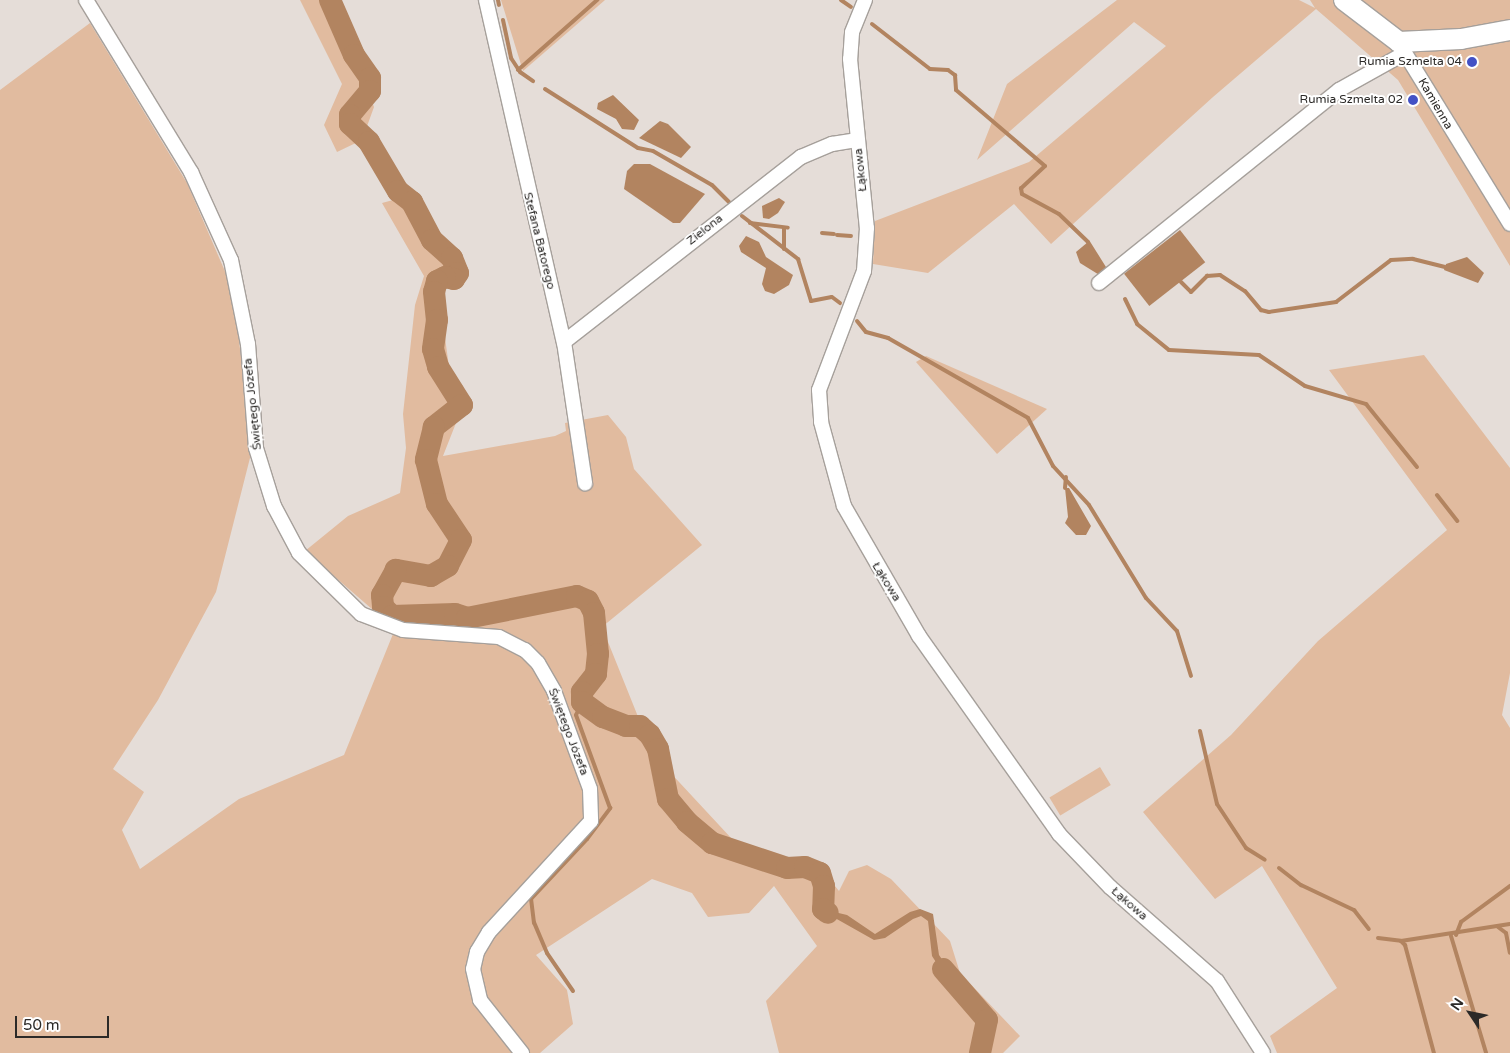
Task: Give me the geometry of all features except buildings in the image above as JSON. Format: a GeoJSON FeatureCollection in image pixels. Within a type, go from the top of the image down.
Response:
{"type":"FeatureCollection","features":[{"type":"Feature","properties":{"kind":"street","name":"Świętego Józefa"},"geometry":{"type":"LineString","coordinates":[[86,0],[191,172],[231,260],[248,344],[256,448],[274,506],[299,553],[361,614],[403,630],[499,637],[525,650],[538,663],[554,691],[590,789],[593,814],[582,833],[489,932],[477,952],[473,969],[480,1000],[522,1053]]}},
{"type":"Feature","properties":{"kind":"street","name":"Stefana Batorego"},"geometry":{"type":"LineString","coordinates":[[486,0],[564,342],[584,483]]}},
{"type":"Feature","properties":{"kind":"street","name":"Łąkowa"},"geometry":{"type":"LineString","coordinates":[[865,0],[852,32],[850,59],[867,228],[864,270],[819,390],[821,422],[844,506],[919,636],[1058,834],[1110,887],[1217,981],[1263,1053]]}},
{"type":"Feature","properties":{"kind":"street","name":"Kamienna"},"geometry":{"type":"LineString","coordinates":[[1344,0],[1402,47],[1510,224]]}},
{"type":"Feature","properties":{"kind":"street"},"geometry":{"type":"LineString","coordinates":[[1099,283],[1339,90],[1402,47],[1510,30]]}},
{"type":"Feature","properties":{"kind":"street","name":"Zielona"},"geometry":{"type":"LineString","coordinates":[[564,342],[794,161],[832,144],[858,140]]}},
{"type":"Feature","properties":{"kind":"shaded area"},"geometry":{"type":"Polygon","coordinates":[[[300,0],[333,0],[374,107],[362,140],[337,152],[324,125],[342,84],[300,0]]]}},
{"type":"Feature","properties":{"kind":"shaded area"},"geometry":{"type":"Polygon","coordinates":[[[501,0],[605,0],[523,71],[501,0]]]}},
{"type":"Feature","properties":{"kind":"shaded area"},"geometry":{"type":"Polygon","coordinates":[[[1117,0],[1299,0],[1315,8],[1310,0],[1510,0],[1510,266],[1398,80],[1316,9],[1213,97],[1051,244],[1014,204],[928,273],[873,264],[875,221],[1029,162],[1166,46],[1134,22],[977,160],[1007,84],[1117,0]]]}},
{"type":"Feature","properties":{"kind":"shaded area"},"geometry":{"type":"Polygon","coordinates":[[[90,23],[187,183],[233,290],[252,450],[216,592],[158,700],[113,769],[144,792],[122,830],[140,869],[239,799],[344,755],[395,629],[305,551],[348,516],[400,493],[406,448],[403,414],[415,305],[424,276],[382,203],[393,200],[427,222],[451,269],[441,298],[446,345],[450,374],[463,386],[469,409],[456,423],[443,456],[555,436],[566,431],[565,423],[608,415],[626,437],[634,469],[702,545],[602,627],[653,754],[745,853],[814,860],[839,891],[849,871],[867,865],[891,879],[950,941],[960,973],[1020,1036],[1003,1053],[779,1053],[766,1001],[817,946],[774,886],[749,913],[708,917],[692,893],[652,879],[536,955],[567,990],[573,1024],[540,1053],[0,1053],[0,90],[90,23]]]}},
{"type":"Feature","properties":{"kind":"shaded area"},"geometry":{"type":"Polygon","coordinates":[[[613,95],[639,120],[634,130],[622,129],[616,119],[597,109],[598,103],[613,95]]]}},
{"type":"Feature","properties":{"kind":"shaded area"},"geometry":{"type":"Polygon","coordinates":[[[660,121],[668,124],[691,147],[681,158],[639,138],[660,121]]]}},
{"type":"Feature","properties":{"kind":"shaded area"},"geometry":{"type":"Polygon","coordinates":[[[634,164],[650,164],[705,194],[680,223],[673,223],[624,189],[627,171],[634,164]]]}},
{"type":"Feature","properties":{"kind":"shaded area"},"geometry":{"type":"Polygon","coordinates":[[[779,198],[785,202],[778,213],[769,219],[763,218],[762,206],[779,198]]]}},
{"type":"Feature","properties":{"kind":"shaded area"},"geometry":{"type":"Polygon","coordinates":[[[1180,230],[1205,262],[1149,306],[1124,274],[1180,230]]]}},
{"type":"Feature","properties":{"kind":"shaded area"},"geometry":{"type":"Polygon","coordinates":[[[746,236],[759,242],[766,257],[793,275],[789,285],[774,294],[765,291],[762,284],[766,268],[741,252],[739,246],[746,236]]]}},
{"type":"Feature","properties":{"kind":"shaded area"},"geometry":{"type":"Polygon","coordinates":[[[1088,242],[1106,271],[1101,276],[1080,263],[1076,252],[1088,242]]]}},
{"type":"Feature","properties":{"kind":"shaded area"},"geometry":{"type":"Polygon","coordinates":[[[1467,257],[1484,273],[1478,283],[1444,270],[1446,264],[1467,257]]]}},
{"type":"Feature","properties":{"kind":"shaded area"},"geometry":{"type":"Polygon","coordinates":[[[1424,355],[1510,468],[1510,673],[1502,715],[1510,728],[1510,1053],[1277,1053],[1270,1036],[1337,988],[1262,866],[1215,899],[1143,812],[1231,735],[1318,641],[1447,530],[1329,370],[1424,355]]]}},
{"type":"Feature","properties":{"kind":"shaded area"},"geometry":{"type":"Polygon","coordinates":[[[926,356],[1047,409],[997,454],[916,362],[926,356]]]}},
{"type":"Feature","properties":{"kind":"shaded area"},"geometry":{"type":"Polygon","coordinates":[[[1065,488],[1069,488],[1091,526],[1086,535],[1076,535],[1065,523],[1068,517],[1065,488]]]}},
{"type":"Feature","properties":{"kind":"shaded area"},"geometry":{"type":"Polygon","coordinates":[[[1100,767],[1111,785],[1060,815],[1049,797],[1100,767]]]}},
{"type":"Feature","properties":{"kind":"shaded area"},"geometry":{"type":"Polygon","coordinates":[[[820,886],[828,886],[826,910],[847,915],[875,934],[910,912],[920,909],[933,914],[939,955],[965,992],[958,996],[932,956],[928,921],[921,916],[913,919],[885,938],[874,940],[819,909],[820,886]]]}},
{"type":"Feature","properties":{"kind":"waterway"},"geometry":{"type":"LineString","coordinates":[[330,0],[354,55],[370,78],[370,91],[350,115],[350,124],[369,142],[398,191],[412,202],[432,240],[452,258],[458,273],[454,279],[445,277],[437,281],[434,292],[437,320],[433,349],[438,367],[462,405],[434,427],[426,460],[437,504],[461,540],[448,566],[431,576],[396,570],[382,595],[383,607],[392,616],[455,614],[467,618],[577,596],[588,601],[594,613],[598,654],[596,674],[582,692],[582,702],[603,717],[626,726],[640,726],[650,735],[658,749],[668,799],[687,822],[712,843],[787,868],[805,867],[820,873],[824,886],[823,909],[828,913]]}},
{"type":"Feature","properties":{"kind":"waterway"},"geometry":{"type":"LineString","coordinates":[[498,0],[499,5]]}},
{"type":"Feature","properties":{"kind":"waterway"},"geometry":{"type":"LineString","coordinates":[[518,70],[597,0]]}},
{"type":"Feature","properties":{"kind":"waterway"},"geometry":{"type":"LineString","coordinates":[[841,0],[851,7]]}},
{"type":"Feature","properties":{"kind":"waterway"},"geometry":{"type":"LineString","coordinates":[[503,20],[511,58],[520,72],[533,81]]}},
{"type":"Feature","properties":{"kind":"waterway"},"geometry":{"type":"LineString","coordinates":[[872,24],[930,69],[948,70],[955,75],[956,90],[1045,166],[1021,188],[1022,194],[1059,214],[1088,242],[1106,271]]}},
{"type":"Feature","properties":{"kind":"waterway"},"geometry":{"type":"LineString","coordinates":[[545,89],[638,148],[653,151],[712,185],[729,202]]}},
{"type":"Feature","properties":{"kind":"waterway"},"geometry":{"type":"LineString","coordinates":[[742,216],[798,259],[811,301],[832,297],[840,303]]}},
{"type":"Feature","properties":{"kind":"waterway"},"geometry":{"type":"LineString","coordinates":[[750,223],[788,228]]}},
{"type":"Feature","properties":{"kind":"waterway"},"geometry":{"type":"LineString","coordinates":[[784,228],[784,249]]}},
{"type":"Feature","properties":{"kind":"waterway"},"geometry":{"type":"LineString","coordinates":[[822,233],[834,234]]}},
{"type":"Feature","properties":{"kind":"waterway"},"geometry":{"type":"LineString","coordinates":[[837,235],[851,236]]}},
{"type":"Feature","properties":{"kind":"waterway"},"geometry":{"type":"LineString","coordinates":[[1181,282],[1191,292],[1207,276],[1220,275],[1245,291],[1261,310],[1269,312],[1336,302],[1391,260],[1413,259],[1445,267]]}},
{"type":"Feature","properties":{"kind":"waterway"},"geometry":{"type":"LineString","coordinates":[[1125,299],[1137,324],[1169,350],[1259,355],[1305,386],[1366,404],[1417,467]]}},
{"type":"Feature","properties":{"kind":"waterway"},"geometry":{"type":"LineString","coordinates":[[857,321],[866,332],[888,338],[1028,418],[1053,466],[1089,505],[1146,598],[1177,631],[1191,676]]}},
{"type":"Feature","properties":{"kind":"waterway"},"geometry":{"type":"LineString","coordinates":[[1065,488],[1066,477]]}},
{"type":"Feature","properties":{"kind":"waterway"},"geometry":{"type":"LineString","coordinates":[[1437,495],[1457,521]]}},
{"type":"Feature","properties":{"kind":"waterway"},"geometry":{"type":"LineString","coordinates":[[573,991],[547,953],[534,923],[531,899],[587,839],[610,808],[576,715],[582,702]]}},
{"type":"Feature","properties":{"kind":"waterway"},"geometry":{"type":"LineString","coordinates":[[1200,731],[1217,804],[1246,848],[1265,860]]}},
{"type":"Feature","properties":{"kind":"waterway"},"geometry":{"type":"LineString","coordinates":[[1279,868],[1301,885],[1354,910],[1369,929]]}},
{"type":"Feature","properties":{"kind":"waterway"},"geometry":{"type":"LineString","coordinates":[[1456,935],[1461,922],[1510,886]]}},
{"type":"Feature","properties":{"kind":"waterway"},"geometry":{"type":"LineString","coordinates":[[1401,941],[1510,924]]}},
{"type":"Feature","properties":{"kind":"waterway"},"geometry":{"type":"LineString","coordinates":[[1498,927],[1506,933],[1510,953]]}},
{"type":"Feature","properties":{"kind":"waterway"},"geometry":{"type":"LineString","coordinates":[[1451,936],[1486,1053]]}},
{"type":"Feature","properties":{"kind":"waterway"},"geometry":{"type":"LineString","coordinates":[[1378,938],[1401,941],[1405,945],[1434,1053]]}},
{"type":"Feature","properties":{"kind":"waterway"},"geometry":{"type":"LineString","coordinates":[[943,969],[987,1020],[980,1053]]}},
{"type":"Feature","properties":{"kind":"place","name":"Rumia Szmelta 04"},"geometry":{"type":"Point","coordinates":[1472,62]}},
{"type":"Feature","properties":{"kind":"place","name":"Rumia Szmelta 02"},"geometry":{"type":"Point","coordinates":[1413,100]}}]}
